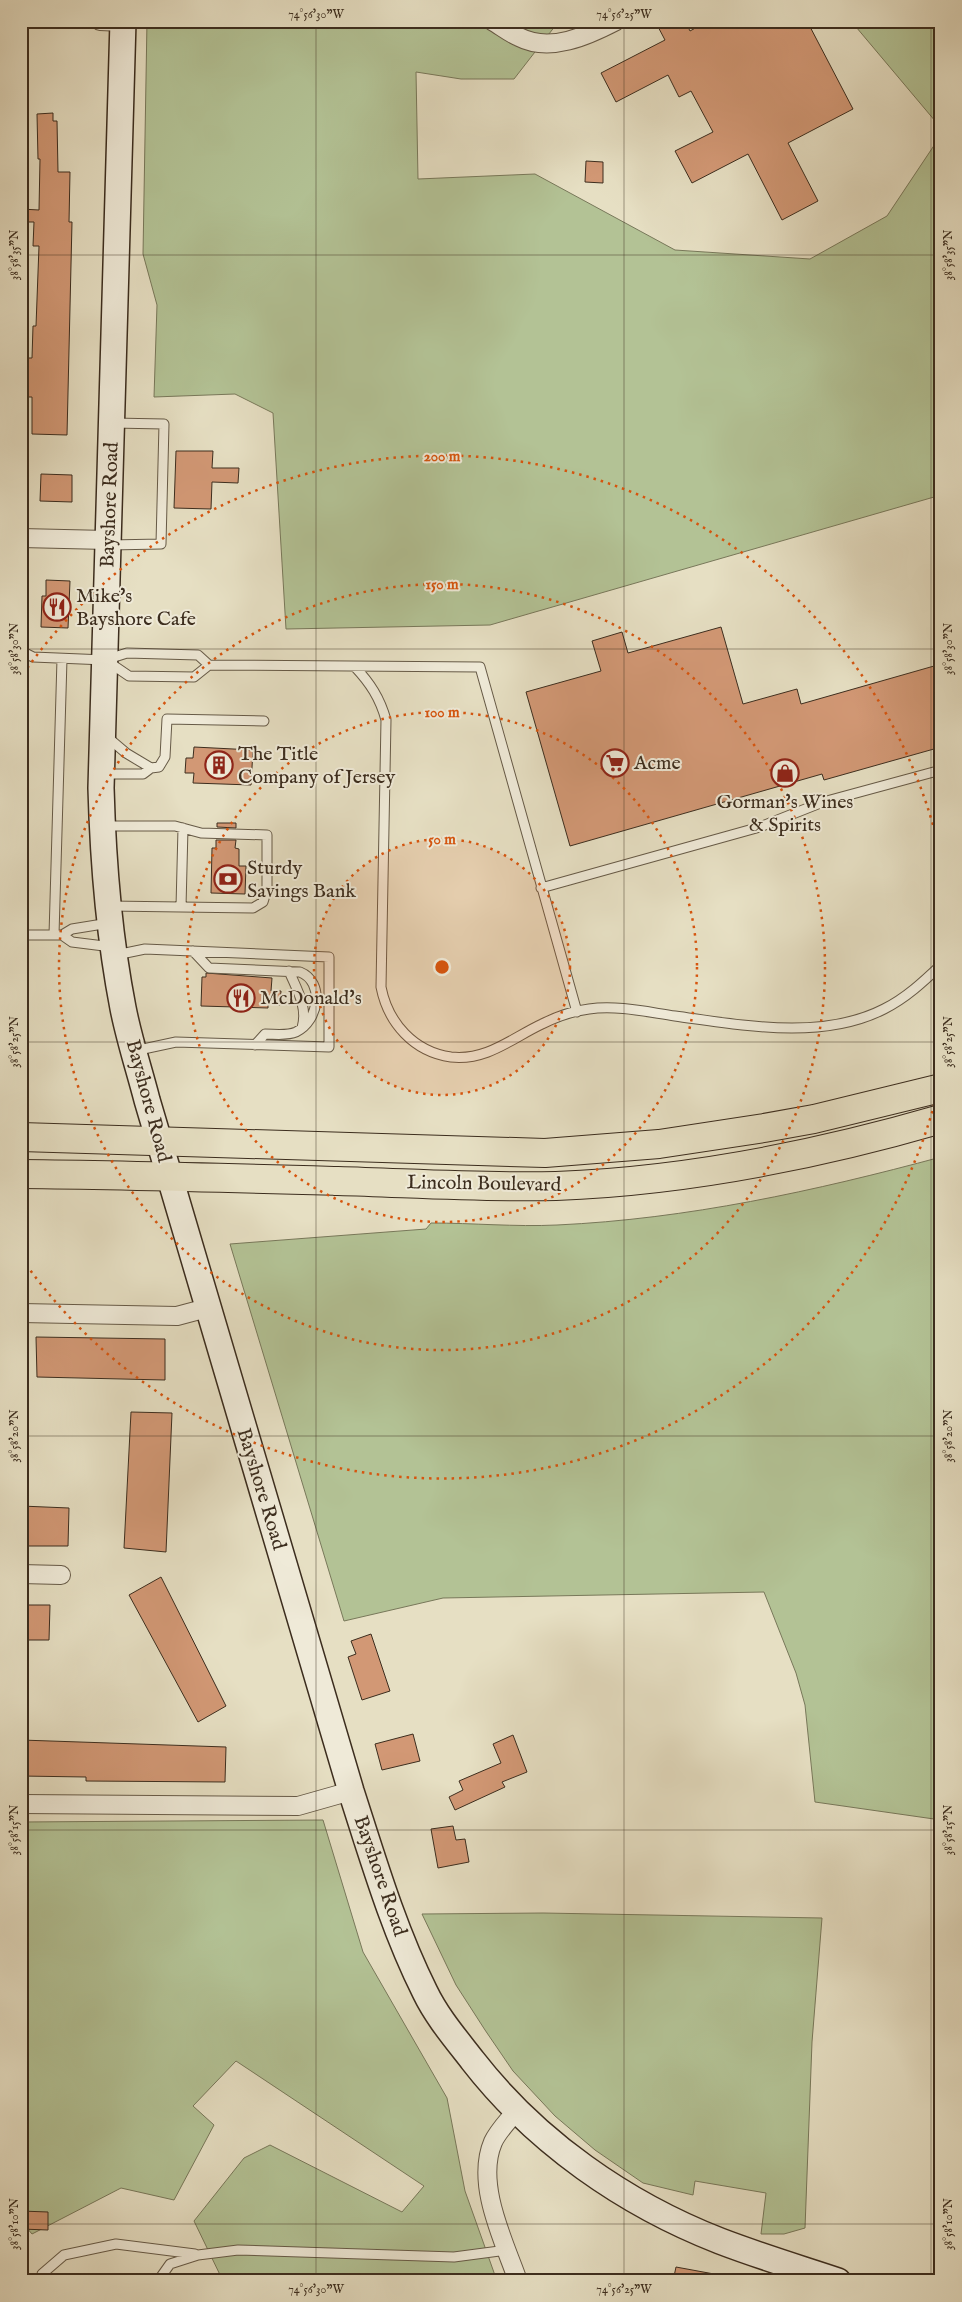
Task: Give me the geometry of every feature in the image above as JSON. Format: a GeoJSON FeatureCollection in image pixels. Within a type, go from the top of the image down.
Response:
{"type":"FeatureCollection","features":[{"type":"Feature","properties":{"kind":"highway","name":"Lincoln Boulevard"},"geometry":{"type":"LineString","coordinates":[[21,1137],[546,1153],[668,1143],[772,1127],[941,1088]]}},
{"type":"Feature","properties":{"kind":"highway","name":"Lincoln Boulevard"},"geometry":{"type":"LineString","coordinates":[[21,1174],[558,1186],[676,1176],[780,1158],[941,1119]]}},
{"type":"Feature","properties":{"kind":"street"},"geometry":{"type":"LineString","coordinates":[[492,21],[520,38],[545,44],[564,41],[592,32],[616,21]]}},
{"type":"Feature","properties":{"kind":"street","name":"Bayshore Road"},"geometry":{"type":"LineString","coordinates":[[116,22],[113,423],[107,543],[102,774],[102,826],[114,951],[123,1009],[158,1140],[351,1791],[388,1904],[401,1939],[426,1994],[468,2055],[516,2111],[560,2148],[649,2209],[720,2241],[838,2281]]}},
{"type":"Feature","properties":{"kind":"street"},"geometry":{"type":"LineString","coordinates":[[21,538],[107,543]]}},
{"type":"Feature","properties":{"kind":"street"},"geometry":{"type":"LineString","coordinates":[[21,1313],[177,1316],[207,1308]]}},
{"type":"Feature","properties":{"kind":"street"},"geometry":{"type":"LineString","coordinates":[[21,1574],[61,1575]]}},
{"type":"Feature","properties":{"kind":"street"},"geometry":{"type":"LineString","coordinates":[[21,1804],[298,1806],[351,1791]]}},
{"type":"Feature","properties":{"kind":"street"},"geometry":{"type":"LineString","coordinates":[[516,2111],[493,2142],[488,2167],[488,2197],[518,2281]]}},
{"type":"Feature","properties":{"kind":"lane"},"geometry":{"type":"LineString","coordinates":[[107,543],[161,544],[164,424],[113,423]]}},
{"type":"Feature","properties":{"kind":"lane"},"geometry":{"type":"LineString","coordinates":[[21,651],[33,657],[105,660],[127,652],[198,655],[209,665]]}},
{"type":"Feature","properties":{"kind":"lane"},"geometry":{"type":"LineString","coordinates":[[58,935],[62,659]]}},
{"type":"Feature","properties":{"kind":"lane"},"geometry":{"type":"LineString","coordinates":[[105,660],[129,676],[194,677],[209,665],[480,667],[577,1012]]}},
{"type":"Feature","properties":{"kind":"lane"},"geometry":{"type":"LineString","coordinates":[[355,667],[376,693],[386,720],[380,978],[386,1006],[397,1026],[414,1042],[430,1051],[451,1057],[468,1057],[491,1052],[542,1023],[577,1012],[600,1008],[627,1009],[760,1027],[832,1024],[853,1020],[882,1010],[909,993],[941,965]]}},
{"type":"Feature","properties":{"kind":"lane"},"geometry":{"type":"LineString","coordinates":[[102,774],[143,774],[151,768],[159,766],[165,758],[167,719],[264,721]]}},
{"type":"Feature","properties":{"kind":"lane"},"geometry":{"type":"LineString","coordinates":[[103,733],[126,753],[151,768]]}},
{"type":"Feature","properties":{"kind":"lane"},"geometry":{"type":"LineString","coordinates":[[541,888],[760,828],[823,802],[941,770]]}},
{"type":"Feature","properties":{"kind":"lane"},"geometry":{"type":"LineString","coordinates":[[21,935],[58,935],[110,914],[181,908],[253,908],[263,902],[267,889],[267,835],[201,833],[175,826],[102,826]]}},
{"type":"Feature","properties":{"kind":"lane"},"geometry":{"type":"LineString","coordinates":[[181,908],[183,828]]}},
{"type":"Feature","properties":{"kind":"lane"},"geometry":{"type":"LineString","coordinates":[[58,935],[72,942],[114,951],[194,951],[329,957],[329,1047],[176,1042],[134,1051]]}},
{"type":"Feature","properties":{"kind":"lane"},"geometry":{"type":"LineString","coordinates":[[194,951],[209,968],[289,971],[306,974],[314,982],[316,1003],[313,1014],[302,1029],[291,1034],[265,1034],[255,1045]]}},
{"type":"Feature","properties":{"kind":"lane"},"geometry":{"type":"LineString","coordinates":[[289,971],[303,1004],[304,1020],[302,1029]]}},
{"type":"Feature","properties":{"kind":"lane"},"geometry":{"type":"LineString","coordinates":[[42,2281],[42,2274],[64,2255],[88,2248],[116,2244],[198,2255]]}},
{"type":"Feature","properties":{"kind":"lane"},"geometry":{"type":"LineString","coordinates":[[158,2281],[170,2264],[198,2255],[238,2250],[454,2257],[507,2250]]}},
{"type":"Feature","properties":{"kind":"green space"},"geometry":{"type":"Polygon","coordinates":[[[147,21],[559,21],[514,79],[461,79],[416,72],[418,179],[535,174],[675,250],[810,259],[887,216],[941,135],[941,495],[490,625],[286,629],[273,413],[235,394],[154,397],[157,305],[143,254],[147,21]]]}},
{"type":"Feature","properties":{"kind":"green space"},"geometry":{"type":"Polygon","coordinates":[[[851,21],[941,21],[941,128],[851,21]]]}},
{"type":"Feature","properties":{"kind":"green space"},"geometry":{"type":"Polygon","coordinates":[[[941,1157],[941,1820],[815,1802],[805,1705],[796,1673],[764,1592],[443,1598],[344,1621],[230,1244],[426,1229],[431,1223],[557,1225],[654,1217],[750,1202],[798,1192],[941,1157]]]}},
{"type":"Feature","properties":{"kind":"green space"},"geometry":{"type":"Polygon","coordinates":[[[323,1820],[363,1952],[447,2098],[465,2191],[497,2281],[223,2281],[194,2221],[244,2158],[270,2145],[402,2212],[424,2186],[236,2061],[193,2106],[214,2125],[174,2200],[121,2188],[32,2234],[21,2221],[21,1822],[323,1820]]]}},
{"type":"Feature","properties":{"kind":"green space"},"geometry":{"type":"Polygon","coordinates":[[[543,1913],[822,1918],[812,2042],[805,2228],[784,2234],[761,2234],[766,2193],[695,2181],[693,2195],[643,2183],[595,2150],[555,2116],[513,2071],[456,1985],[422,1914],[543,1913]]]}},
{"type":"Feature","properties":{"kind":"building"},"geometry":{"type":"Polygon","coordinates":[[[655,21],[685,21],[690,31],[708,21],[807,21],[853,109],[788,143],[818,201],[782,220],[748,154],[692,183],[675,151],[713,132],[691,91],[679,97],[668,75],[616,102],[601,73],[665,40],[655,21]]]}},
{"type":"Feature","properties":{"kind":"building"},"geometry":{"type":"Polygon","coordinates":[[[53,113],[53,121],[57,121],[58,172],[70,172],[69,222],[72,222],[67,435],[32,434],[32,397],[21,397],[21,358],[32,358],[33,326],[36,326],[39,246],[33,246],[34,222],[21,222],[21,209],[39,210],[40,159],[38,159],[37,114],[53,113]]]}},
{"type":"Feature","properties":{"kind":"building"},"geometry":{"type":"Polygon","coordinates":[[[586,161],[603,162],[603,183],[585,182],[586,161]]]}},
{"type":"Feature","properties":{"kind":"building"},"geometry":{"type":"Polygon","coordinates":[[[176,451],[213,451],[212,468],[239,468],[238,483],[212,482],[211,509],[174,508],[176,451]]]}},
{"type":"Feature","properties":{"kind":"building"},"geometry":{"type":"Polygon","coordinates":[[[41,474],[72,475],[72,502],[40,501],[41,474]]]}},
{"type":"Feature","properties":{"kind":"building"},"geometry":{"type":"Polygon","coordinates":[[[46,580],[70,581],[68,628],[41,627],[42,596],[46,596],[46,580]]]}},
{"type":"Feature","properties":{"kind":"building"},"geometry":{"type":"Polygon","coordinates":[[[721,627],[743,704],[797,689],[801,704],[941,664],[941,747],[824,780],[822,774],[570,846],[526,692],[601,671],[592,641],[622,632],[628,653],[721,627]]]}},
{"type":"Feature","properties":{"kind":"building","name":"The Title Company of Jersey"},"geometry":{"type":"Polygon","coordinates":[[[194,747],[253,750],[251,785],[193,783],[194,773],[185,773],[186,758],[193,758],[194,747]]]}},
{"type":"Feature","properties":{"kind":"building"},"geometry":{"type":"Polygon","coordinates":[[[217,823],[236,823],[236,828],[217,827],[217,823]]]}},
{"type":"Feature","properties":{"kind":"building","name":"Sturdy Savings Bank"},"geometry":{"type":"Polygon","coordinates":[[[216,840],[236,840],[235,848],[239,849],[239,866],[246,866],[245,894],[211,893],[212,848],[216,848],[216,840]]]}},
{"type":"Feature","properties":{"kind":"building","name":"McDonald's"},"geometry":{"type":"Polygon","coordinates":[[[206,973],[272,978],[271,991],[281,991],[280,1005],[268,1004],[268,1008],[201,1006],[202,977],[206,977],[206,973]]]}},
{"type":"Feature","properties":{"kind":"building"},"geometry":{"type":"Polygon","coordinates":[[[36,1337],[165,1339],[165,1380],[37,1377],[36,1337]]]}},
{"type":"Feature","properties":{"kind":"building"},"geometry":{"type":"Polygon","coordinates":[[[131,1412],[172,1413],[166,1552],[124,1548],[131,1412]]]}},
{"type":"Feature","properties":{"kind":"building"},"geometry":{"type":"Polygon","coordinates":[[[21,1506],[69,1508],[68,1546],[21,1546],[21,1506]]]}},
{"type":"Feature","properties":{"kind":"building"},"geometry":{"type":"Polygon","coordinates":[[[161,1577],[226,1706],[198,1722],[129,1595],[161,1577]]]}},
{"type":"Feature","properties":{"kind":"building"},"geometry":{"type":"Polygon","coordinates":[[[21,1605],[50,1605],[49,1640],[21,1640],[21,1605]]]}},
{"type":"Feature","properties":{"kind":"building"},"geometry":{"type":"Polygon","coordinates":[[[371,1634],[390,1691],[362,1700],[348,1657],[356,1654],[351,1641],[371,1634]]]}},
{"type":"Feature","properties":{"kind":"building"},"geometry":{"type":"Polygon","coordinates":[[[413,1734],[420,1761],[382,1770],[375,1744],[413,1734]]]}},
{"type":"Feature","properties":{"kind":"building"},"geometry":{"type":"Polygon","coordinates":[[[513,1735],[527,1772],[502,1782],[505,1787],[455,1810],[449,1797],[463,1790],[459,1781],[501,1763],[493,1744],[513,1735]]]}},
{"type":"Feature","properties":{"kind":"building"},"geometry":{"type":"Polygon","coordinates":[[[21,1740],[226,1747],[225,1782],[86,1781],[86,1777],[21,1776],[21,1740]]]}},
{"type":"Feature","properties":{"kind":"building"},"geometry":{"type":"Polygon","coordinates":[[[453,1826],[456,1840],[465,1839],[469,1862],[438,1868],[431,1829],[453,1826]]]}},
{"type":"Feature","properties":{"kind":"building"},"geometry":{"type":"Polygon","coordinates":[[[21,2211],[48,2212],[48,2230],[21,2229],[21,2211]]]}},
{"type":"Feature","properties":{"kind":"building"},"geometry":{"type":"Polygon","coordinates":[[[676,2267],[714,2274],[713,2281],[673,2281],[676,2267]]]}},
{"type":"Feature","properties":{"kind":"place","name":"Mike's Bayshore Cafe"},"geometry":{"type":"Point","coordinates":[57,607]}},
{"type":"Feature","properties":{"kind":"place","name":"Acme"},"geometry":{"type":"Point","coordinates":[615,763]}},
{"type":"Feature","properties":{"kind":"place","name":"The Title Company of Jersey"},"geometry":{"type":"Point","coordinates":[219,765]}},
{"type":"Feature","properties":{"kind":"place","name":"Gorman's Wines & Spirits"},"geometry":{"type":"Point","coordinates":[785,773]}},
{"type":"Feature","properties":{"kind":"place","name":"Sturdy Savings Bank"},"geometry":{"type":"Point","coordinates":[228,879]}},
{"type":"Feature","properties":{"kind":"place","name":"McDonald's"},"geometry":{"type":"Point","coordinates":[241,998]}}]}
